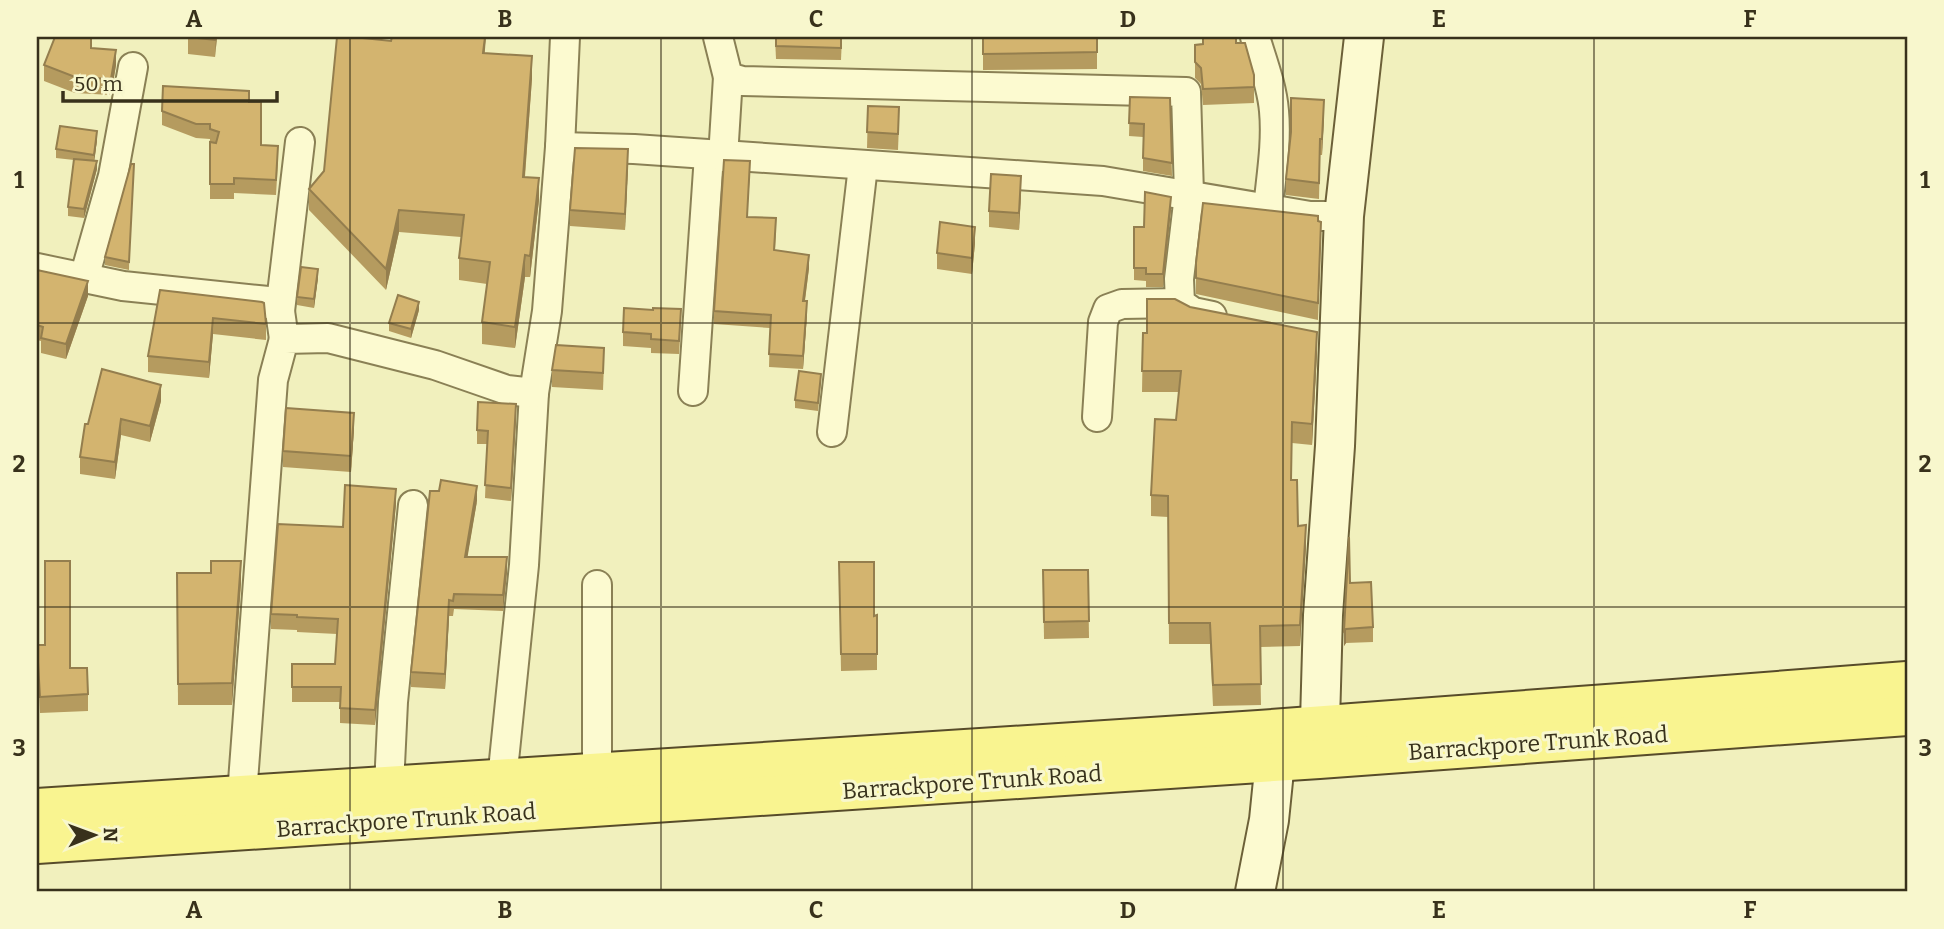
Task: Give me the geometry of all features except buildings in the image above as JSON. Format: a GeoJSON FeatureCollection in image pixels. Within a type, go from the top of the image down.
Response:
{"type":"FeatureCollection","features":[{"type":"Feature","properties":{"kind":"main road","name":"Barrackpore Trunk Road"},"geometry":{"type":"LineString","coordinates":[[37,844],[1275,761],[1320,742],[1907,681]]}},
{"type":"Feature","properties":{"kind":"main road","name":"Barrackpore Trunk Road"},"geometry":{"type":"LineString","coordinates":[[37,808],[597,773],[1907,716]]}},
{"type":"Feature","properties":{"kind":"street"},"geometry":{"type":"LineString","coordinates":[[502,780],[524,565],[534,394],[547,312],[560,147],[565,37]]}},
{"type":"Feature","properties":{"kind":"street"},"geometry":{"type":"LineString","coordinates":[[692,391],[716,156],[728,77],[719,37]]}},
{"type":"Feature","properties":{"kind":"street"},"geometry":{"type":"LineString","coordinates":[[1255,37],[1266,70],[1274,110],[1274,148],[1268,209]]}},
{"type":"Feature","properties":{"kind":"street"},"geometry":{"type":"LineString","coordinates":[[1320,742],[1323,615],[1335,446],[1327,338],[1345,216],[1364,37]]}},
{"type":"Feature","properties":{"kind":"street"},"geometry":{"type":"LineString","coordinates":[[84,278],[114,176],[133,67]]}},
{"type":"Feature","properties":{"kind":"street"},"geometry":{"type":"LineString","coordinates":[[728,77],[742,81],[1186,92],[1189,195],[1179,279],[1181,303]]}},
{"type":"Feature","properties":{"kind":"street"},"geometry":{"type":"LineString","coordinates":[[242,795],[273,380],[284,339],[280,311],[300,142]]}},
{"type":"Feature","properties":{"kind":"street"},"geometry":{"type":"LineString","coordinates":[[560,147],[634,149],[1103,181],[1310,216],[1345,216]]}},
{"type":"Feature","properties":{"kind":"street"},"geometry":{"type":"LineString","coordinates":[[832,432],[863,166]]}},
{"type":"Feature","properties":{"kind":"street"},"geometry":{"type":"LineString","coordinates":[[37,268],[123,286],[268,301],[280,311]]}},
{"type":"Feature","properties":{"kind":"street"},"geometry":{"type":"LineString","coordinates":[[1097,417],[1102,321],[1108,309],[1122,304],[1181,303],[1194,312],[1233,320]]}},
{"type":"Feature","properties":{"kind":"street"},"geometry":{"type":"LineString","coordinates":[[284,339],[328,338],[435,365],[507,390],[534,394]]}},
{"type":"Feature","properties":{"kind":"street"},"geometry":{"type":"LineString","coordinates":[[389,786],[393,702],[413,505]]}},
{"type":"Feature","properties":{"kind":"street"},"geometry":{"type":"LineString","coordinates":[[597,585],[597,773]]}},
{"type":"Feature","properties":{"kind":"street"},"geometry":{"type":"LineString","coordinates":[[1255,892],[1269,820],[1275,761]]}}]}
